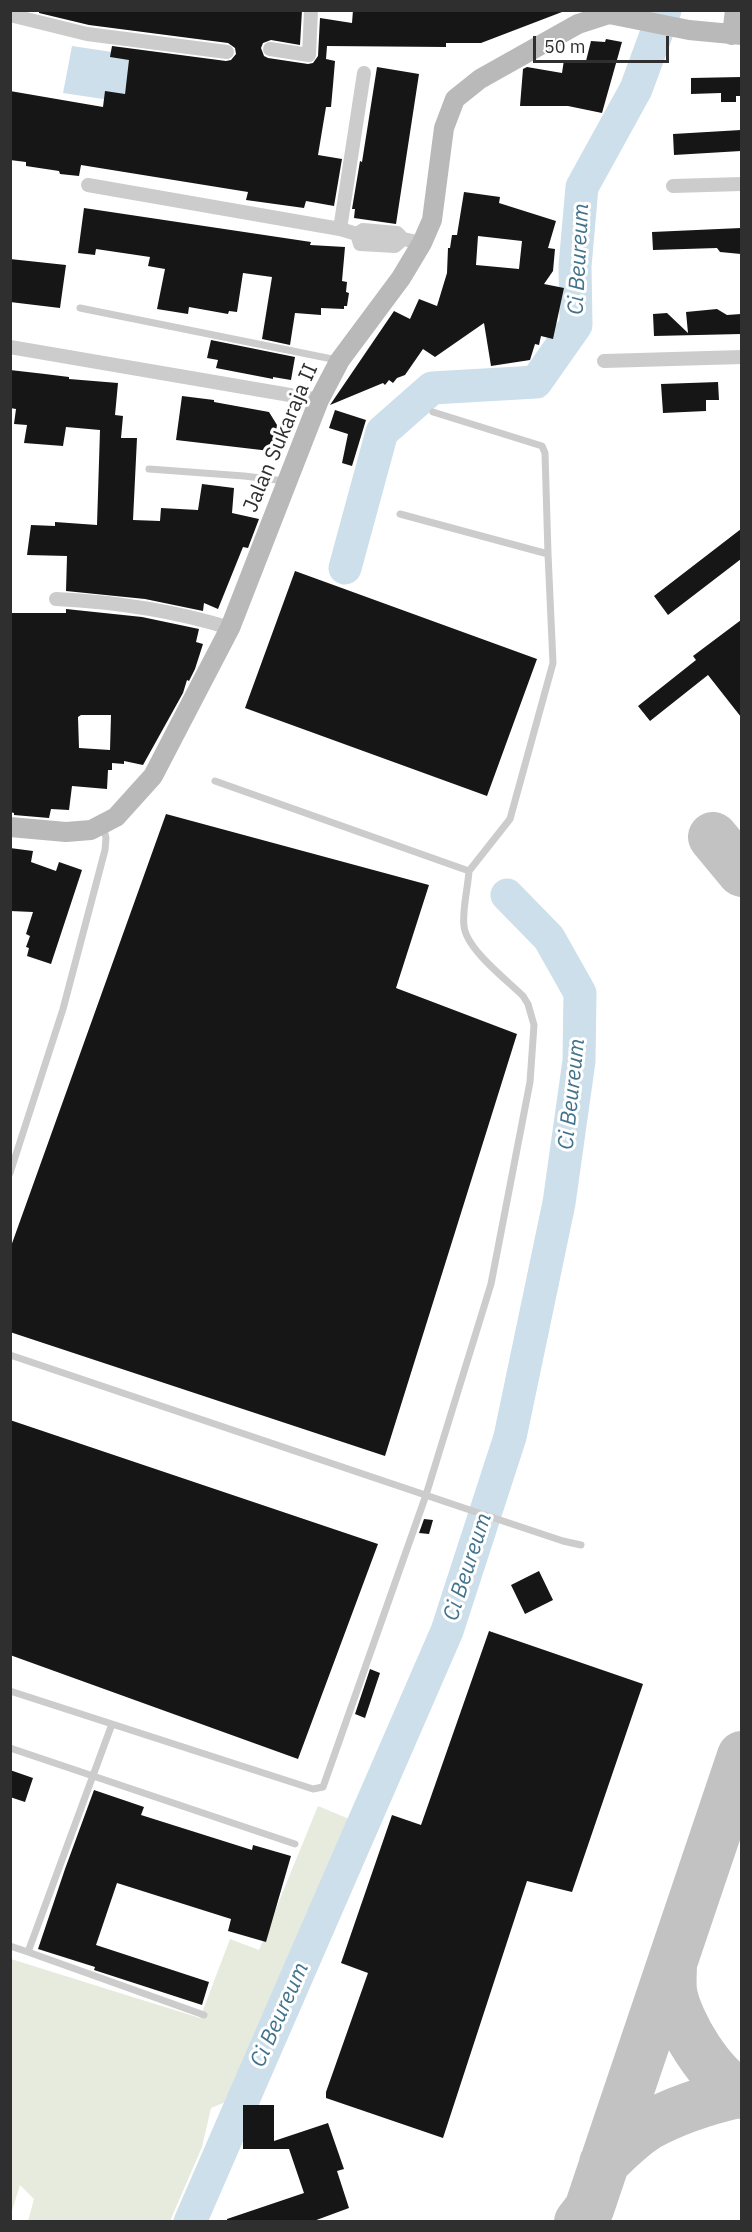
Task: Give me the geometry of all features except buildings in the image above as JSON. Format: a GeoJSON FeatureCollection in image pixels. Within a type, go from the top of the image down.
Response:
{"type":"FeatureCollection","features":[{"type":"Feature","properties":{"kind":"main road"},"geometry":{"type":"LineString","coordinates":[[735,10],[737,35]]}},
{"type":"Feature","properties":{"kind":"main road","name":"Jalan Sukaraja II"},"geometry":{"type":"LineString","coordinates":[[10,827],[79,833],[102,825],[116,817],[153,776],[230,628],[319,400],[340,360],[401,278],[412,241],[432,220],[444,128],[456,99],[499,68],[602,13],[689,30],[737,35]]}},
{"type":"Feature","properties":{"kind":"street"},"geometry":{"type":"LineString","coordinates":[[270,49],[309,55],[311,10]]}},
{"type":"Feature","properties":{"kind":"street"},"geometry":{"type":"LineString","coordinates":[[10,15],[87,34],[227,52]]}},
{"type":"Feature","properties":{"kind":"street"},"geometry":{"type":"LineString","coordinates":[[340,229],[364,74]]}},
{"type":"Feature","properties":{"kind":"street"},"geometry":{"type":"LineString","coordinates":[[673,186],[741,184]]}},
{"type":"Feature","properties":{"kind":"street"},"geometry":{"type":"LineString","coordinates":[[88,185],[340,229],[357,234],[360,244],[395,246],[412,241]]}},
{"type":"Feature","properties":{"kind":"street"},"geometry":{"type":"LineString","coordinates":[[10,347],[319,400]]}},
{"type":"Feature","properties":{"kind":"street"},"geometry":{"type":"LineString","coordinates":[[604,361],[741,357]]}},
{"type":"Feature","properties":{"kind":"street"},"geometry":{"type":"LineString","coordinates":[[56,599],[160,610],[189,615],[230,628]]}},
{"type":"Feature","properties":{"kind":"lane"},"geometry":{"type":"LineString","coordinates":[[80,308],[340,360]]}},
{"type":"Feature","properties":{"kind":"lane"},"geometry":{"type":"LineString","coordinates":[[10,1690],[313,1789],[323,1787],[426,1495],[491,1284],[530,1082],[532,1059],[534,1024],[528,1004],[468,939],[464,926],[469,871],[510,819],[552,663],[545,453],[542,446],[433,412]]}},
{"type":"Feature","properties":{"kind":"lane"},"geometry":{"type":"LineString","coordinates":[[149,469],[244,476],[288,482]]}},
{"type":"Feature","properties":{"kind":"lane"},"geometry":{"type":"LineString","coordinates":[[400,513],[548,554]]}},
{"type":"Feature","properties":{"kind":"lane"},"geometry":{"type":"LineString","coordinates":[[215,781],[469,871]]}},
{"type":"Feature","properties":{"kind":"lane"},"geometry":{"type":"LineString","coordinates":[[10,1173],[63,1010],[105,850],[102,825]]}},
{"type":"Feature","properties":{"kind":"lane"},"geometry":{"type":"LineString","coordinates":[[10,1355],[563,1541],[581,1545]]}},
{"type":"Feature","properties":{"kind":"lane"},"geometry":{"type":"LineString","coordinates":[[28,1952],[112,1724]]}},
{"type":"Feature","properties":{"kind":"lane"},"geometry":{"type":"LineString","coordinates":[[10,1748],[295,1844]]}},
{"type":"Feature","properties":{"kind":"lane"},"geometry":{"type":"LineString","coordinates":[[10,1946],[204,2015]]}},
{"type":"Feature","properties":{"kind":"shaded area"},"geometry":{"type":"Polygon","coordinates":[[[374,1770],[380,1772],[321,1937],[298,1975],[291,2015],[270,2048],[228,2101],[211,2108],[202,2147],[170,2221],[28,2221],[34,2199],[20,2185],[11,2214],[11,1959],[200,2018],[230,1939],[259,1950],[318,1806],[354,1821],[374,1770]]]}},
{"type":"Feature","properties":{"kind":"water"},"geometry":{"type":"Polygon","coordinates":[[[72,46],[132,55],[123,102],[63,93],[72,46]]]}},
{"type":"Feature","properties":{"kind":"waterway","name":"Ci Beureum"},"geometry":{"type":"LineString","coordinates":[[345,568],[382,432],[432,388],[536,382],[576,325],[575,266],[582,187],[636,89],[665,10]]}},
{"type":"Feature","properties":{"kind":"waterway","name":"Ci Beureum"},"geometry":{"type":"LineString","coordinates":[[190,2222],[447,1631],[510,1437],[559,1203],[579,1061],[580,993],[549,938],[507,895]]}},
{"type":"Feature","properties":{"kind":"taxiway"},"geometry":{"type":"LineString","coordinates":[[713,837],[742,872]]}},
{"type":"Feature","properties":{"kind":"taxiway"},"geometry":{"type":"LineString","coordinates":[[579,2222],[589,2209],[742,1756]]}},
{"type":"Feature","properties":{"kind":"taxiway"},"geometry":{"type":"LineString","coordinates":[[672,1963],[672,1991],[688,2034],[708,2064],[731,2087],[742,2094]]}},
{"type":"Feature","properties":{"kind":"taxiway"},"geometry":{"type":"LineString","coordinates":[[604,2163],[647,2126],[691,2106],[738,2093]]}}]}
